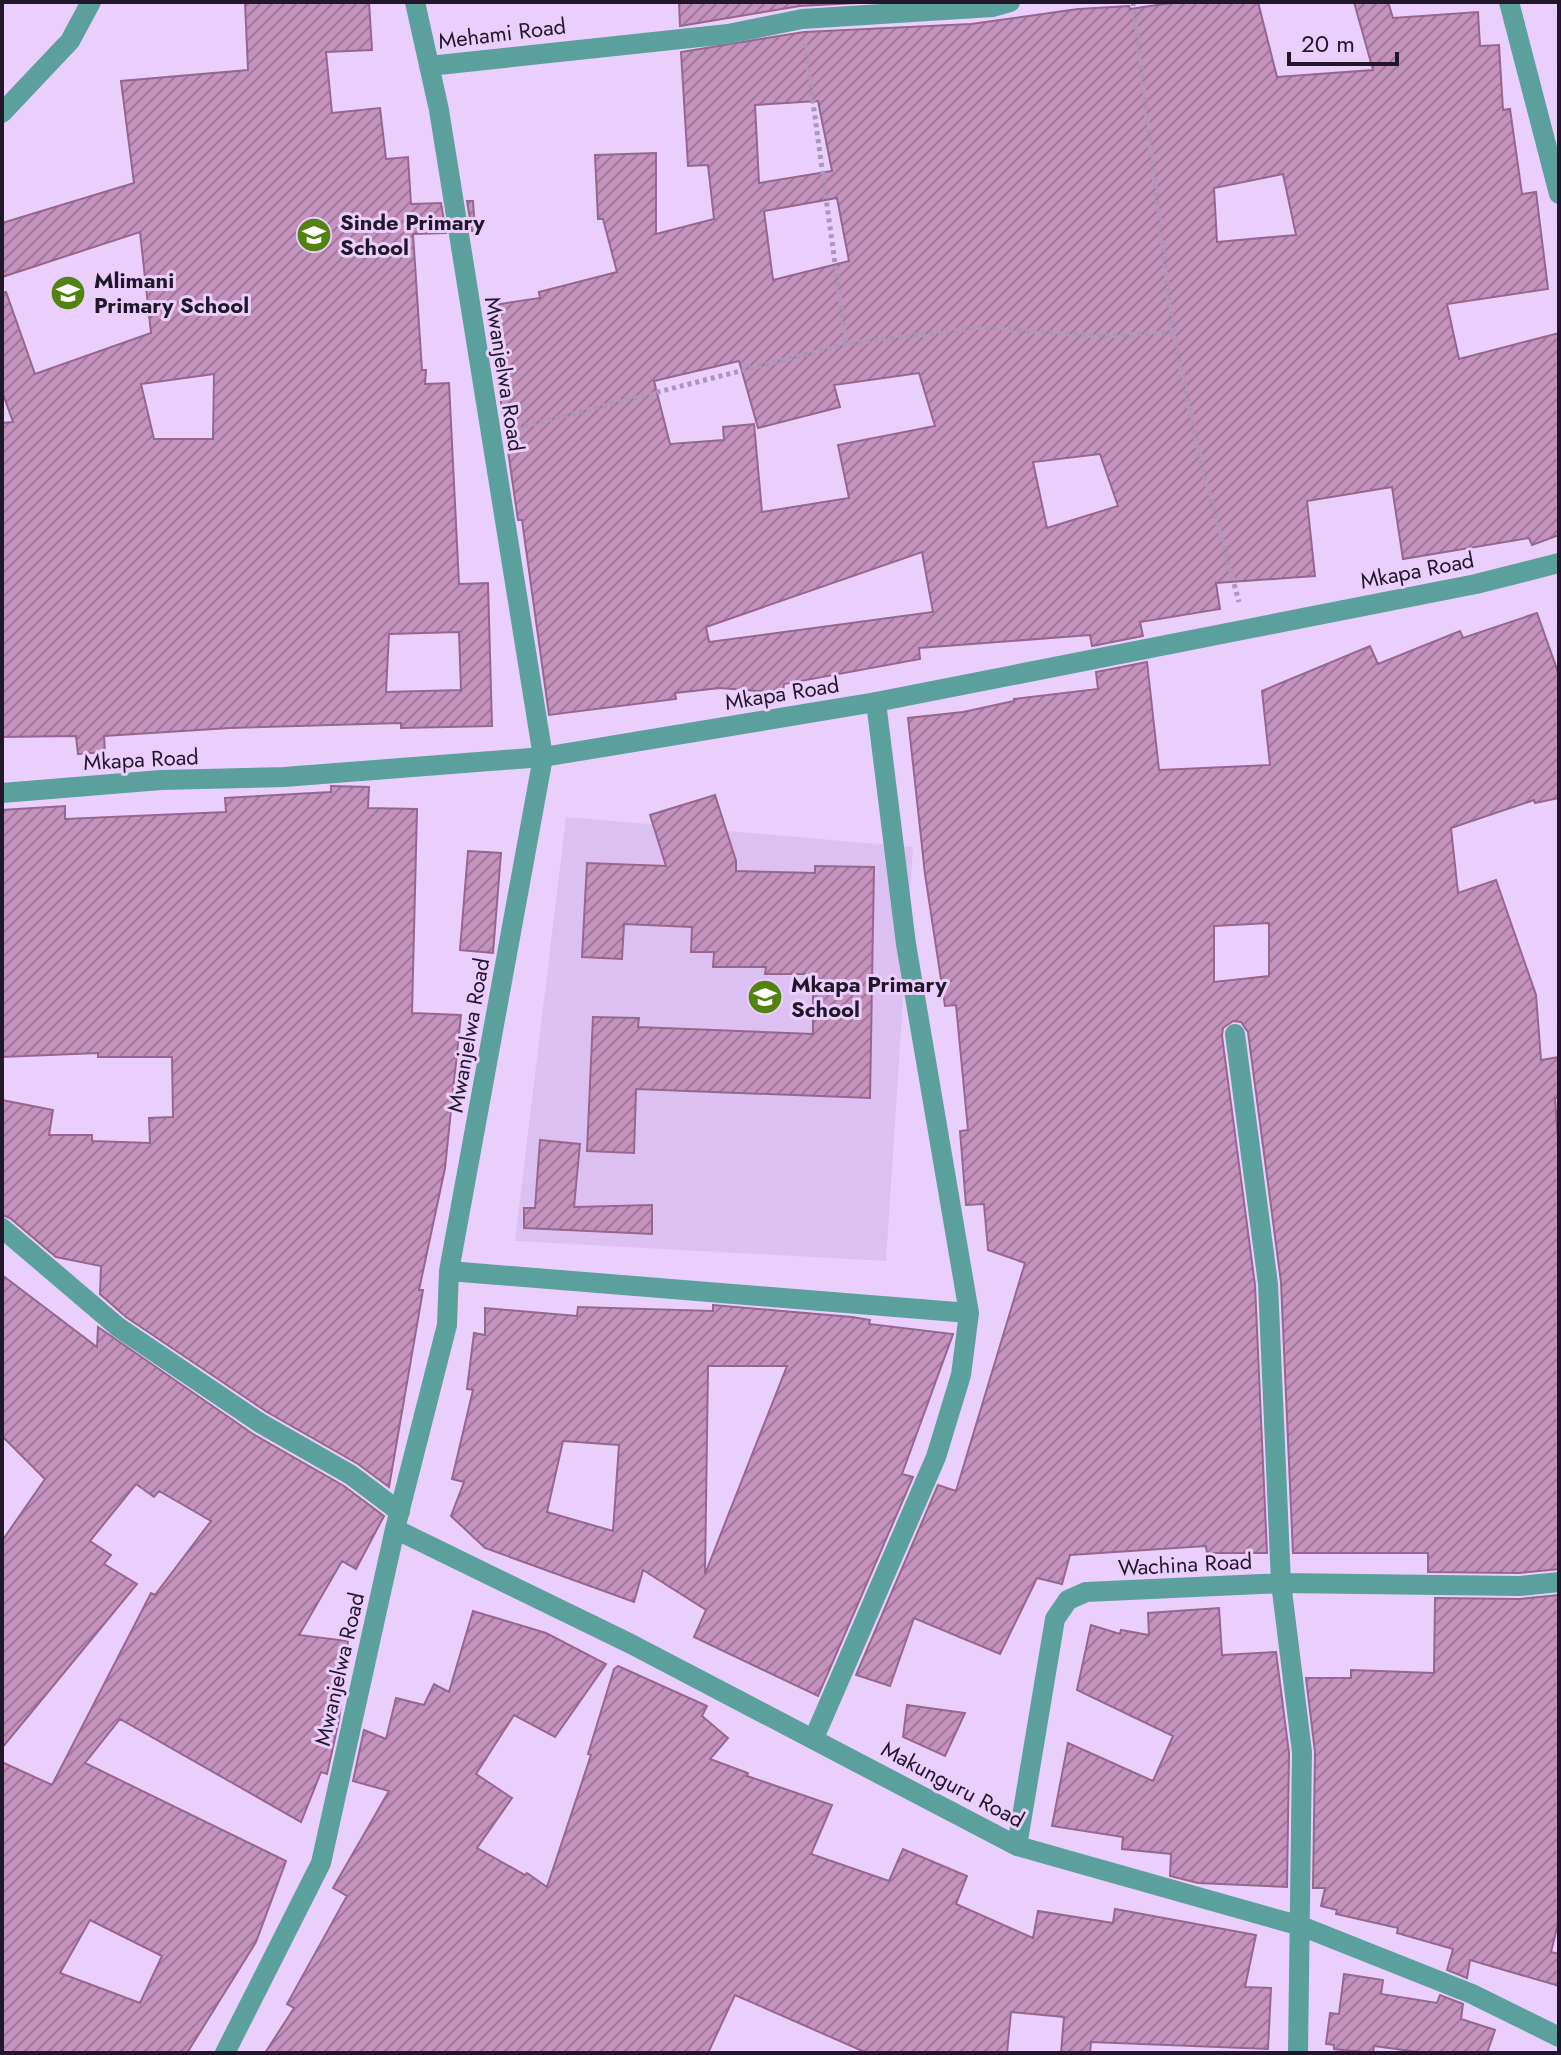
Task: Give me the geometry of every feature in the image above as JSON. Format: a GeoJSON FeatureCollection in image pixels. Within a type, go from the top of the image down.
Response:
{"type":"FeatureCollection","features":[{"type":"Feature","properties":{"kind":"street"},"geometry":{"type":"LineString","coordinates":[[2,113],[70,41],[91,2]]}},
{"type":"Feature","properties":{"kind":"street","name":"Mwanjelwa Road"},"geometry":{"type":"LineString","coordinates":[[225,2053],[321,1863],[397,1520],[447,1325],[449,1271],[543,757],[429,66],[415,2]]}},
{"type":"Feature","properties":{"kind":"street","name":"Mehami Road"},"geometry":{"type":"LineString","coordinates":[[429,66],[728,34],[802,19],[992,7],[1010,2]]}},
{"type":"Feature","properties":{"kind":"street"},"geometry":{"type":"LineString","coordinates":[[1509,2],[1559,194]]}},
{"type":"Feature","properties":{"kind":"street","name":"Mkapa Road"},"geometry":{"type":"LineString","coordinates":[[2,793],[161,780],[284,777],[543,757],[876,702],[1476,584],[1559,563]]}},
{"type":"Feature","properties":{"kind":"street"},"geometry":{"type":"LineString","coordinates":[[814,1738],[936,1457],[961,1375],[969,1313],[906,944],[876,702]]}},
{"type":"Feature","properties":{"kind":"street"},"geometry":{"type":"LineString","coordinates":[[1235,1034],[1268,1284],[1281,1583],[1302,1752],[1298,2053]]}},
{"type":"Feature","properties":{"kind":"street","name":"Makunguru Road"},"geometry":{"type":"LineString","coordinates":[[2,1228],[118,1327],[260,1423],[351,1475],[397,1520],[1017,1846],[1301,1926],[1472,1994],[1559,2037]]}},
{"type":"Feature","properties":{"kind":"street"},"geometry":{"type":"LineString","coordinates":[[449,1271],[969,1313]]}},
{"type":"Feature","properties":{"kind":"street","name":"Wachina Road"},"geometry":{"type":"LineString","coordinates":[[1017,1846],[1055,1619],[1068,1600],[1086,1592],[1281,1583],[1520,1586],[1559,1582]]}},
{"type":"Feature","properties":{"kind":"path"},"geometry":{"type":"LineString","coordinates":[[1133,2],[1173,332],[1202,466],[1246,627]]}},
{"type":"Feature","properties":{"kind":"path"},"geometry":{"type":"LineString","coordinates":[[802,19],[846,344]]}},
{"type":"Feature","properties":{"kind":"path"},"geometry":{"type":"LineString","coordinates":[[489,435],[846,344],[976,328],[1103,336],[1173,332]]}},
{"type":"Feature","properties":{"kind":"shaded area"},"geometry":{"type":"Polygon","coordinates":[[[566,817],[913,847],[886,1261],[515,1241],[566,817]]]}},
{"type":"Feature","properties":{"kind":"building"},"geometry":{"type":"Polygon","coordinates":[[[369,2],[372,50],[326,52],[332,113],[380,108],[386,159],[408,157],[411,204],[441,203],[446,233],[413,234],[422,370],[426,370],[425,384],[449,383],[459,584],[488,583],[492,726],[401,728],[401,723],[230,728],[104,736],[105,752],[78,754],[76,736],[2,737],[2,423],[13,422],[2,391],[2,293],[6,292],[35,374],[151,333],[140,232],[2,277],[2,223],[134,183],[121,81],[248,70],[245,3],[369,2]],[[214,374],[141,384],[154,439],[213,439],[214,374]],[[459,632],[389,634],[386,692],[461,690],[459,632]]]}},
{"type":"Feature","properties":{"kind":"building"},"geometry":{"type":"Polygon","coordinates":[[[679,2],[856,3],[800,6],[680,26],[679,2]]]}},
{"type":"Feature","properties":{"kind":"building"},"geometry":{"type":"Polygon","coordinates":[[[1178,2],[1258,2],[1277,77],[1373,70],[1354,2],[1388,2],[1393,18],[1478,12],[1480,46],[1499,45],[1503,110],[1510,109],[1522,194],[1536,192],[1548,289],[1447,304],[1459,359],[1559,333],[1559,535],[1532,545],[1529,538],[1403,559],[1392,487],[1307,501],[1315,576],[1216,583],[1220,609],[1140,622],[1143,636],[1092,646],[1090,635],[919,648],[920,659],[784,684],[783,693],[720,688],[675,693],[676,699],[549,715],[522,520],[518,520],[487,306],[540,298],[539,292],[617,272],[603,219],[598,219],[595,155],[656,153],[656,234],[714,219],[708,165],[688,166],[681,52],[804,32],[971,24],[1078,9],[1129,6],[1130,9],[1178,2]],[[818,101],[755,105],[759,183],[832,171],[818,101]],[[1283,174],[1214,188],[1217,242],[1296,235],[1283,174]],[[837,198],[764,211],[773,280],[849,261],[837,198]],[[739,361],[654,381],[670,444],[724,440],[723,427],[754,424],[762,512],[849,498],[838,445],[935,426],[919,373],[834,385],[840,407],[758,428],[739,361]],[[1100,454],[1033,462],[1047,528],[1118,506],[1100,454]],[[922,552],[706,627],[709,642],[933,612],[922,552]]]}},
{"type":"Feature","properties":{"kind":"building"},"geometry":{"type":"Polygon","coordinates":[[[467,201],[473,201],[475,231],[472,231],[467,201]]]}},
{"type":"Feature","properties":{"kind":"building"},"geometry":{"type":"Polygon","coordinates":[[[1537,613],[1559,675],[1559,798],[1535,803],[1534,800],[1451,828],[1458,893],[1496,880],[1536,995],[1541,1060],[1559,1057],[1559,1097],[1555,1098],[1559,1153],[1559,1569],[1519,1573],[1428,1572],[1428,1553],[1293,1553],[1281,1282],[1248,1032],[1241,1022],[1233,1021],[1223,1028],[1222,1036],[1255,1285],[1267,1553],[1207,1553],[1206,1546],[1070,1555],[1062,1584],[1037,1578],[1000,1654],[914,1618],[890,1686],[856,1675],[938,1485],[956,1491],[1025,1263],[988,1250],[984,1204],[966,1205],[960,1131],[968,1130],[956,1005],[945,1006],[925,874],[908,718],[963,712],[1014,699],[1098,689],[1096,672],[1147,662],[1159,770],[1270,765],[1262,691],[1370,646],[1378,664],[1460,631],[1463,638],[1537,613]],[[1269,923],[1214,926],[1214,982],[1269,976],[1269,923]]]}},
{"type":"Feature","properties":{"kind":"building"},"geometry":{"type":"Polygon","coordinates":[[[331,786],[369,787],[368,808],[417,809],[412,1013],[461,1015],[445,1168],[419,1290],[423,1290],[389,1487],[358,1464],[267,1412],[126,1317],[100,1294],[101,1266],[56,1257],[10,1218],[2,1215],[2,1100],[53,1110],[49,1135],[92,1135],[92,1141],[150,1143],[149,1118],[173,1117],[172,1057],[98,1057],[98,1053],[2,1057],[2,810],[65,806],[65,819],[226,812],[225,798],[331,792],[331,786]]]}},
{"type":"Feature","properties":{"kind":"building"},"geometry":{"type":"Polygon","coordinates":[[[715,795],[736,861],[736,871],[815,873],[815,866],[874,867],[870,1098],[636,1089],[634,1153],[587,1151],[593,1017],[639,1018],[638,1027],[813,1034],[813,974],[765,974],[766,967],[713,967],[714,952],[691,952],[692,927],[624,924],[622,959],[582,957],[587,863],[666,866],[650,815],[715,795]]]}},
{"type":"Feature","properties":{"kind":"building"},"geometry":{"type":"Polygon","coordinates":[[[468,851],[501,853],[493,953],[460,950],[468,851]]]}},
{"type":"Feature","properties":{"kind":"building"},"geometry":{"type":"Polygon","coordinates":[[[540,1140],[580,1144],[574,1207],[652,1205],[652,1234],[524,1228],[524,1208],[535,1208],[540,1140]]]}},
{"type":"Feature","properties":{"kind":"building"},"geometry":{"type":"Polygon","coordinates":[[[2,1275],[97,1347],[98,1327],[253,1434],[344,1486],[384,1516],[356,1569],[342,1561],[299,1635],[348,1641],[339,1720],[327,1774],[321,1772],[301,1822],[120,1719],[85,1763],[286,1861],[256,1942],[187,2053],[2,2053],[2,1762],[52,1785],[151,1593],[155,1595],[211,1521],[159,1491],[154,1497],[136,1484],[90,1541],[111,1555],[104,1564],[137,1584],[2,1748],[2,1541],[45,1479],[2,1436],[2,1275]],[[90,1920],[60,1973],[140,2003],[162,1956],[90,1920]]]}},
{"type":"Feature","properties":{"kind":"building"},"geometry":{"type":"Polygon","coordinates":[[[713,1305],[852,1317],[870,1320],[869,1324],[953,1334],[902,1474],[913,1477],[818,1696],[694,1637],[706,1610],[643,1570],[634,1602],[485,1548],[451,1516],[464,1482],[452,1479],[473,1390],[467,1389],[474,1333],[485,1335],[485,1308],[577,1316],[578,1307],[713,1311],[713,1305]],[[708,1366],[705,1574],[787,1366],[708,1366]],[[563,1441],[547,1512],[613,1531],[619,1445],[563,1441]]]}},
{"type":"Feature","properties":{"kind":"building"},"geometry":{"type":"Polygon","coordinates":[[[1558,1595],[1559,1920],[1551,1952],[1559,1954],[1559,1986],[1470,1960],[1467,1978],[1447,1970],[1453,1949],[1397,1933],[1398,1928],[1336,1914],[1337,1910],[1321,1906],[1325,1888],[1313,1888],[1315,1752],[1306,1678],[1351,1678],[1351,1670],[1434,1673],[1435,1598],[1520,1599],[1558,1595]]]}},
{"type":"Feature","properties":{"kind":"building"},"geometry":{"type":"Polygon","coordinates":[[[1219,1608],[1222,1655],[1276,1652],[1289,1753],[1287,1887],[1198,1883],[1170,1876],[1171,1854],[1122,1849],[1123,1837],[1052,1826],[1068,1743],[1153,1781],[1173,1736],[1077,1690],[1091,1625],[1120,1634],[1121,1630],[1149,1635],[1148,1613],[1219,1608]]]}},
{"type":"Feature","properties":{"kind":"building"},"geometry":{"type":"Polygon","coordinates":[[[473,1611],[546,1633],[606,1664],[555,1737],[514,1715],[476,1774],[512,1798],[477,1848],[525,1875],[527,1873],[547,1887],[591,1755],[588,1754],[614,1669],[618,1666],[707,1706],[702,1716],[728,1738],[710,1759],[748,1773],[747,1776],[832,1805],[811,1854],[889,1881],[903,1849],[967,1876],[956,1904],[1033,1938],[1038,1911],[1113,1923],[1115,1909],[1256,1935],[1245,1987],[1271,1988],[1268,2049],[1091,2042],[1090,2053],[1061,2053],[1064,2017],[1011,2012],[1007,2053],[867,2053],[735,1995],[708,2053],[265,2053],[294,2008],[287,2004],[347,1896],[333,1888],[389,1791],[353,1781],[364,1730],[386,1739],[396,1698],[424,1705],[434,1684],[449,1692],[473,1611]]]}},
{"type":"Feature","properties":{"kind":"building"},"geometry":{"type":"Polygon","coordinates":[[[907,1705],[965,1713],[945,1756],[903,1737],[907,1705]]]}},
{"type":"Feature","properties":{"kind":"building"},"geometry":{"type":"Polygon","coordinates":[[[1344,1974],[1383,1980],[1381,1994],[1437,2003],[1440,1995],[1463,2004],[1461,2019],[1495,2030],[1487,2053],[1425,2053],[1374,2046],[1373,2053],[1334,2049],[1334,2045],[1326,2044],[1330,2013],[1339,2014],[1344,1974]]]}},
{"type":"Feature","properties":{"kind":"place","name":"Sinde Primary School"},"geometry":{"type":"Point","coordinates":[314,235]}},
{"type":"Feature","properties":{"kind":"place","name":"Mlimani Primary School"},"geometry":{"type":"Point","coordinates":[68,293]}},
{"type":"Feature","properties":{"kind":"place","name":"Mkapa Primary School"},"geometry":{"type":"Point","coordinates":[765,997]}}]}
